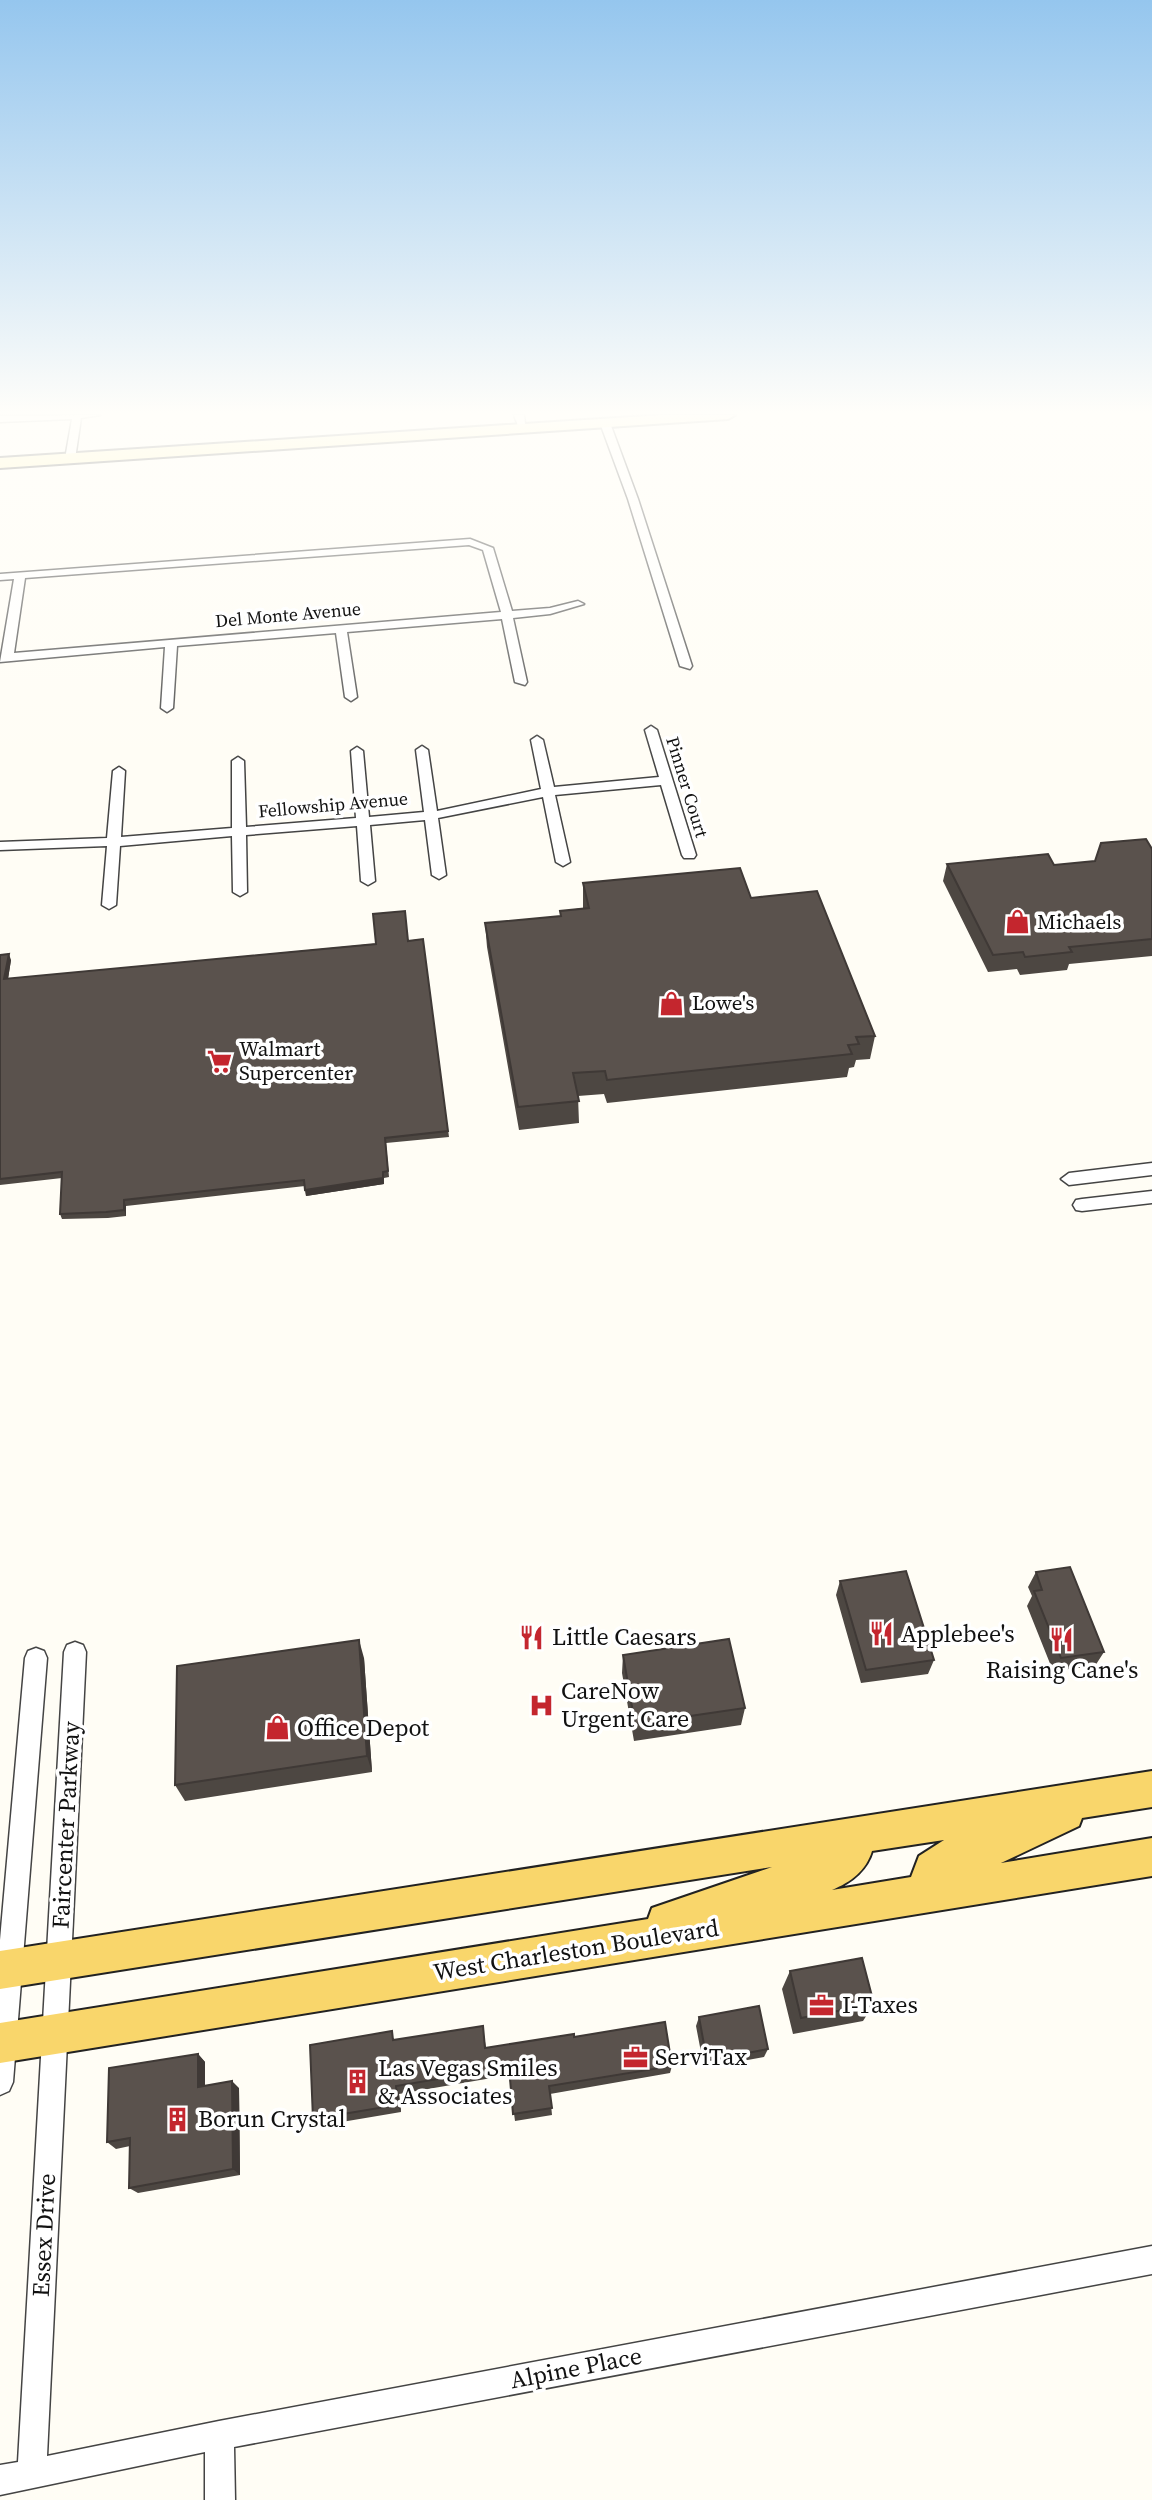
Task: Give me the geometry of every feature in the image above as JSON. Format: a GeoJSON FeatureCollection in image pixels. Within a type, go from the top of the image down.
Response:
{"type":"FeatureCollection","features":[{"type":"Feature","properties":{"kind":"main road","name":"West Charleston Boulevard"},"geometry":{"type":"LineString","coordinates":[[4,2006],[56,1998],[855,1837],[1152,1789]]}},
{"type":"Feature","properties":{"kind":"main road"},"geometry":{"type":"LineString","coordinates":[[925,1893],[932,1869],[955,1854],[996,1846],[1097,1798]]}},
{"type":"Feature","properties":{"kind":"main road"},"geometry":{"type":"LineString","coordinates":[[586,1948],[787,1881],[832,1871],[853,1854],[855,1837]]}},
{"type":"Feature","properties":{"kind":"main road","name":"West Charleston Boulevard"},"geometry":{"type":"LineString","coordinates":[[4,2006],[56,1998],[586,1948],[1152,1857]]}},
{"type":"Feature","properties":{"kind":"street"},"geometry":{"type":"LineString","coordinates":[[644,532],[687,666]]}},
{"type":"Feature","properties":{"kind":"street"},"geometry":{"type":"LineString","coordinates":[[0,577],[470,542],[481,544],[488,548],[507,614],[521,682]]}},
{"type":"Feature","properties":{"kind":"street"},"geometry":{"type":"LineString","coordinates":[[4,657],[20,575]]}},
{"type":"Feature","properties":{"kind":"street","name":"Del Monte Avenue"},"geometry":{"type":"LineString","coordinates":[[4,657],[550,611],[578,604]]}},
{"type":"Feature","properties":{"kind":"street"},"geometry":{"type":"LineString","coordinates":[[341,628],[351,698]]}},
{"type":"Feature","properties":{"kind":"street"},"geometry":{"type":"LineString","coordinates":[[167,708],[171,645]]}},
{"type":"Feature","properties":{"kind":"street","name":"Pinner Court"},"geometry":{"type":"LineString","coordinates":[[651,730],[689,855]]}},
{"type":"Feature","properties":{"kind":"street"},"geometry":{"type":"LineString","coordinates":[[537,740],[563,862]]}},
{"type":"Feature","properties":{"kind":"street"},"geometry":{"type":"LineString","coordinates":[[422,750],[439,875]]}},
{"type":"Feature","properties":{"kind":"street"},"geometry":{"type":"LineString","coordinates":[[357,751],[368,881]]}},
{"type":"Feature","properties":{"kind":"street"},"geometry":{"type":"LineString","coordinates":[[238,761],[240,892]]}},
{"type":"Feature","properties":{"kind":"street"},"geometry":{"type":"LineString","coordinates":[[109,905],[119,771]]}},
{"type":"Feature","properties":{"kind":"street","name":"Fellowship Avenue"},"geometry":{"type":"LineString","coordinates":[[0,846],[113,842],[430,817],[548,792],[667,780]]}},
{"type":"Feature","properties":{"kind":"street"},"geometry":{"type":"LineString","coordinates":[[1069,1179],[1152,1169]]}},
{"type":"Feature","properties":{"kind":"street"},"geometry":{"type":"LineString","coordinates":[[1082,1205],[1152,1197]]}},
{"type":"Feature","properties":{"kind":"street","name":"Faircenter Parkway"},"geometry":{"type":"LineString","coordinates":[[56,1998],[75,1652]]}},
{"type":"Feature","properties":{"kind":"street","name":"Faircenter Parkway"},"geometry":{"type":"LineString","coordinates":[[4,2006],[36,1658]]}},
{"type":"Feature","properties":{"kind":"street","name":"Essex Drive"},"geometry":{"type":"LineString","coordinates":[[32,2474],[56,1998]]}},
{"type":"Feature","properties":{"kind":"street"},"geometry":{"type":"LineString","coordinates":[[0,2082],[4,2006]]}},
{"type":"Feature","properties":{"kind":"street","name":"Alpine Place"},"geometry":{"type":"LineString","coordinates":[[0,2480],[219,2435],[1152,2260]]}},
{"type":"Feature","properties":{"kind":"street"},"geometry":{"type":"LineString","coordinates":[[219,2435],[220,2500]]}},
{"type":"Feature","properties":{"kind":"building"},"geometry":{"type":"Polygon","coordinates":[[[1146,839],[1152,849],[1152,939],[1069,947],[1072,952],[1025,957],[1023,952],[993,955],[947,864],[1048,854],[1054,865],[1095,861],[1101,843],[1146,839]]]}},
{"type":"Feature","properties":{"kind":"building","name":"Lowe's"},"geometry":{"type":"Polygon","coordinates":[[[740,868],[751,898],[817,891],[875,1036],[856,1037],[859,1044],[848,1045],[852,1054],[607,1080],[605,1071],[573,1073],[579,1101],[518,1107],[485,923],[561,916],[560,911],[589,908],[583,883],[740,868]]]}},
{"type":"Feature","properties":{"kind":"building","name":"Walmart Supercenter"},"geometry":{"type":"Polygon","coordinates":[[[405,911],[408,941],[423,939],[448,1131],[385,1138],[388,1171],[383,1172],[383,1178],[305,1190],[304,1180],[124,1200],[124,1210],[60,1214],[62,1172],[0,1179],[0,955],[9,954],[4,979],[376,944],[373,914],[405,911]]]}},
{"type":"Feature","properties":{"kind":"building","name":"Raising Cane's"},"geometry":{"type":"Polygon","coordinates":[[[1070,1567],[1104,1652],[1061,1658],[1034,1591],[1042,1590],[1036,1572],[1070,1567]]]}},
{"type":"Feature","properties":{"kind":"building","name":"Applebee's"},"geometry":{"type":"Polygon","coordinates":[[[906,1571],[934,1660],[866,1670],[840,1581],[906,1571]]]}},
{"type":"Feature","properties":{"kind":"building"},"geometry":{"type":"Polygon","coordinates":[[[729,1639],[745,1708],[635,1724],[623,1655],[729,1639]]]}},
{"type":"Feature","properties":{"kind":"building","name":"Office Depot"},"geometry":{"type":"Polygon","coordinates":[[[359,1640],[367,1756],[175,1785],[177,1666],[359,1640]]]}},
{"type":"Feature","properties":{"kind":"building"},"geometry":{"type":"Polygon","coordinates":[[[862,1958],[874,2004],[801,2018],[790,1971],[862,1958]]]}},
{"type":"Feature","properties":{"kind":"building","name":"ServiTax"},"geometry":{"type":"Polygon","coordinates":[[[759,2006],[768,2049],[707,2061],[699,2017],[759,2006]]]}},
{"type":"Feature","properties":{"kind":"building"},"geometry":{"type":"Polygon","coordinates":[[[665,2022],[672,2066],[549,2086],[552,2108],[513,2114],[509,2067],[396,2086],[397,2105],[313,2119],[310,2045],[392,2031],[393,2040],[483,2026],[485,2048],[665,2022]]]}},
{"type":"Feature","properties":{"kind":"building","name":"Borun Crystal"},"geometry":{"type":"Polygon","coordinates":[[[198,2054],[198,2087],[232,2081],[233,2169],[129,2188],[130,2138],[107,2142],[109,2068],[198,2054]]]}},
{"type":"Feature","properties":{"kind":"place","name":"Michaels"},"geometry":{"type":"Point","coordinates":[1017,922]}},
{"type":"Feature","properties":{"kind":"place","name":"Lowe's"},"geometry":{"type":"Point","coordinates":[672,1003]}},
{"type":"Feature","properties":{"kind":"place","name":"Walmart Supercenter"},"geometry":{"type":"Point","coordinates":[219,1061]}},
{"type":"Feature","properties":{"kind":"place","name":"Applebee's"},"geometry":{"type":"Point","coordinates":[881,1634]}},
{"type":"Feature","properties":{"kind":"place","name":"Little Caesars"},"geometry":{"type":"Point","coordinates":[532,1637]}},
{"type":"Feature","properties":{"kind":"place","name":"Raising Cane's"},"geometry":{"type":"Point","coordinates":[1062,1639]}},
{"type":"Feature","properties":{"kind":"place","name":"CareNow Urgent Care"},"geometry":{"type":"Point","coordinates":[541,1705]}},
{"type":"Feature","properties":{"kind":"place","name":"Office Depot"},"geometry":{"type":"Point","coordinates":[277,1728]}},
{"type":"Feature","properties":{"kind":"place","name":"I-Taxes"},"geometry":{"type":"Point","coordinates":[822,2005]}},
{"type":"Feature","properties":{"kind":"place","name":"ServiTax"},"geometry":{"type":"Point","coordinates":[635,2057]}},
{"type":"Feature","properties":{"kind":"place","name":"Las Vegas Smiles & Associates"},"geometry":{"type":"Point","coordinates":[358,2082]}},
{"type":"Feature","properties":{"kind":"place","name":"Borun Crystal"},"geometry":{"type":"Point","coordinates":[178,2119]}}]}
